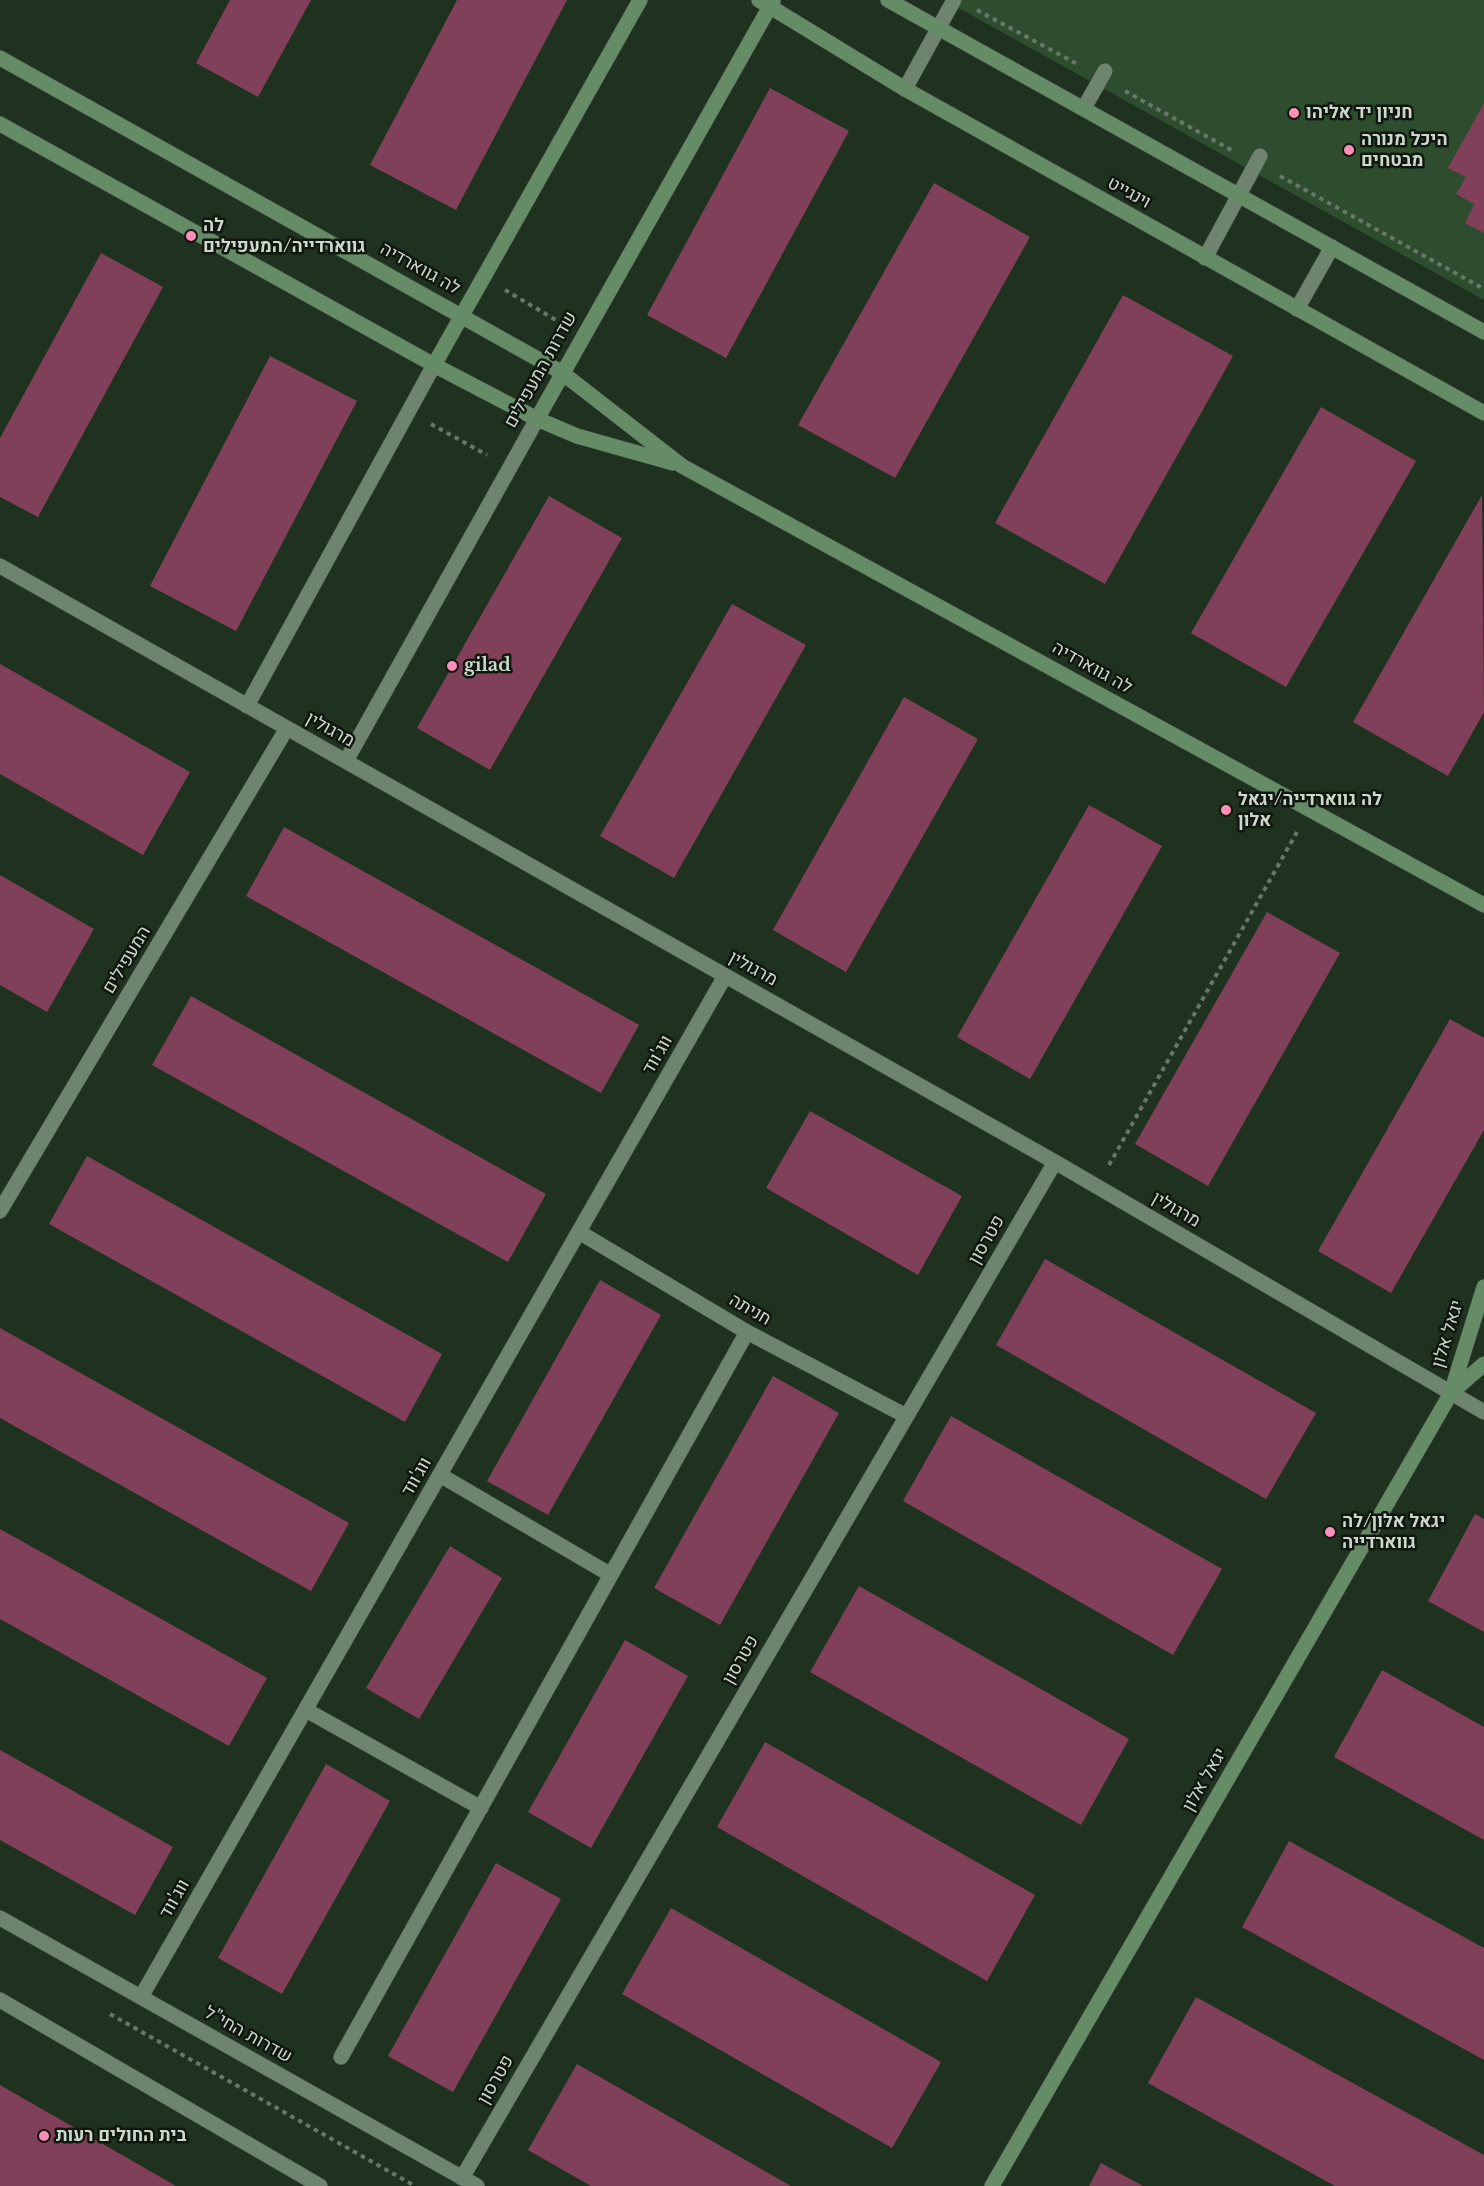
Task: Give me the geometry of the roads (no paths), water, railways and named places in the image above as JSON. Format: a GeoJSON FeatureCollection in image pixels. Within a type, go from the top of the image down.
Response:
{"type":"FeatureCollection","features":[{"type":"Feature","properties":{"kind":"street"},"geometry":{"type":"LineString","coordinates":[[247,706],[434,365],[640,0]]}},
{"type":"Feature","properties":{"kind":"street"},"geometry":{"type":"LineString","coordinates":[[888,0],[1484,332]]}},
{"type":"Feature","properties":{"kind":"street"},"geometry":{"type":"LineString","coordinates":[[905,89],[954,0]]}},
{"type":"Feature","properties":{"kind":"street","name":"וינגייט"},"geometry":{"type":"LineString","coordinates":[[767,3],[905,89],[1484,413]]}},
{"type":"Feature","properties":{"kind":"street","name":"שדרות המעפילים"},"geometry":{"type":"LineString","coordinates":[[346,761],[767,3]]}},
{"type":"Feature","properties":{"kind":"street","name":"לה גווארדיה"},"geometry":{"type":"LineString","coordinates":[[0,58],[561,372],[682,466],[1484,905]]}},
{"type":"Feature","properties":{"kind":"street"},"geometry":{"type":"LineString","coordinates":[[1083,108],[1103,74]]}},
{"type":"Feature","properties":{"kind":"street","name":"לה גווארדיה"},"geometry":{"type":"LineString","coordinates":[[0,124],[434,365],[537,419],[577,436],[682,466]]}},
{"type":"Feature","properties":{"kind":"street"},"geometry":{"type":"LineString","coordinates":[[1205,258],[1258,160]]}},
{"type":"Feature","properties":{"kind":"street"},"geometry":{"type":"LineString","coordinates":[[1297,309],[1332,248]]}},
{"type":"Feature","properties":{"kind":"street","name":"מרגולין"},"geometry":{"type":"LineString","coordinates":[[0,566],[1055,1162],[1484,1412]]}},
{"type":"Feature","properties":{"kind":"street","name":"המעפילים"},"geometry":{"type":"LineString","coordinates":[[0,1211],[287,728]]}},
{"type":"Feature","properties":{"kind":"street","name":"ווג'ווד"},"geometry":{"type":"LineString","coordinates":[[141,1997],[725,976]]}},
{"type":"Feature","properties":{"kind":"street","name":"פטרסון"},"geometry":{"type":"LineString","coordinates":[[462,2178],[1055,1162]]}},
{"type":"Feature","properties":{"kind":"street","name":"חניתה"},"geometry":{"type":"LineString","coordinates":[[579,1232],[747,1332],[906,1416]]}},
{"type":"Feature","properties":{"kind":"street","name":"יגאל אלון"},"geometry":{"type":"LineString","coordinates":[[992,2186],[1451,1393],[1484,1287]]}},
{"type":"Feature","properties":{"kind":"street"},"geometry":{"type":"LineString","coordinates":[[341,2057],[747,1332]]}},
{"type":"Feature","properties":{"kind":"street","name":"יגאל אלון"},"geometry":{"type":"LineString","coordinates":[[1451,1393],[1484,1364]]}},
{"type":"Feature","properties":{"kind":"street"},"geometry":{"type":"LineString","coordinates":[[440,1475],[611,1575]]}},
{"type":"Feature","properties":{"kind":"street"},"geometry":{"type":"LineString","coordinates":[[306,1710],[480,1808]]}},
{"type":"Feature","properties":{"kind":"street","name":"שדרות החי\"ל"},"geometry":{"type":"LineString","coordinates":[[0,1918],[477,2186]]}},
{"type":"Feature","properties":{"kind":"street"},"geometry":{"type":"LineString","coordinates":[[0,2000],[320,2186]]}},
{"type":"Feature","properties":{"kind":"place","name":"חניון יד אליהו"},"geometry":{"type":"Point","coordinates":[1294,113]}},
{"type":"Feature","properties":{"kind":"place","name":"היכל מנורה מבטחים"},"geometry":{"type":"Point","coordinates":[1349,150]}},
{"type":"Feature","properties":{"kind":"place","name":"לה גווארדייה/המעפילים"},"geometry":{"type":"Point","coordinates":[191,236]}},
{"type":"Feature","properties":{"kind":"place","name":"gilad"},"geometry":{"type":"Point","coordinates":[452,666]}},
{"type":"Feature","properties":{"kind":"place","name":"לה גווארדייה/יגאל אלון"},"geometry":{"type":"Point","coordinates":[1226,810]}},
{"type":"Feature","properties":{"kind":"place","name":"יגאל אלון/לה גווארדייה"},"geometry":{"type":"Point","coordinates":[1330,1532]}},
{"type":"Feature","properties":{"kind":"place","name":"בית החולים רעות"},"geometry":{"type":"Point","coordinates":[44,2136]}}]}
